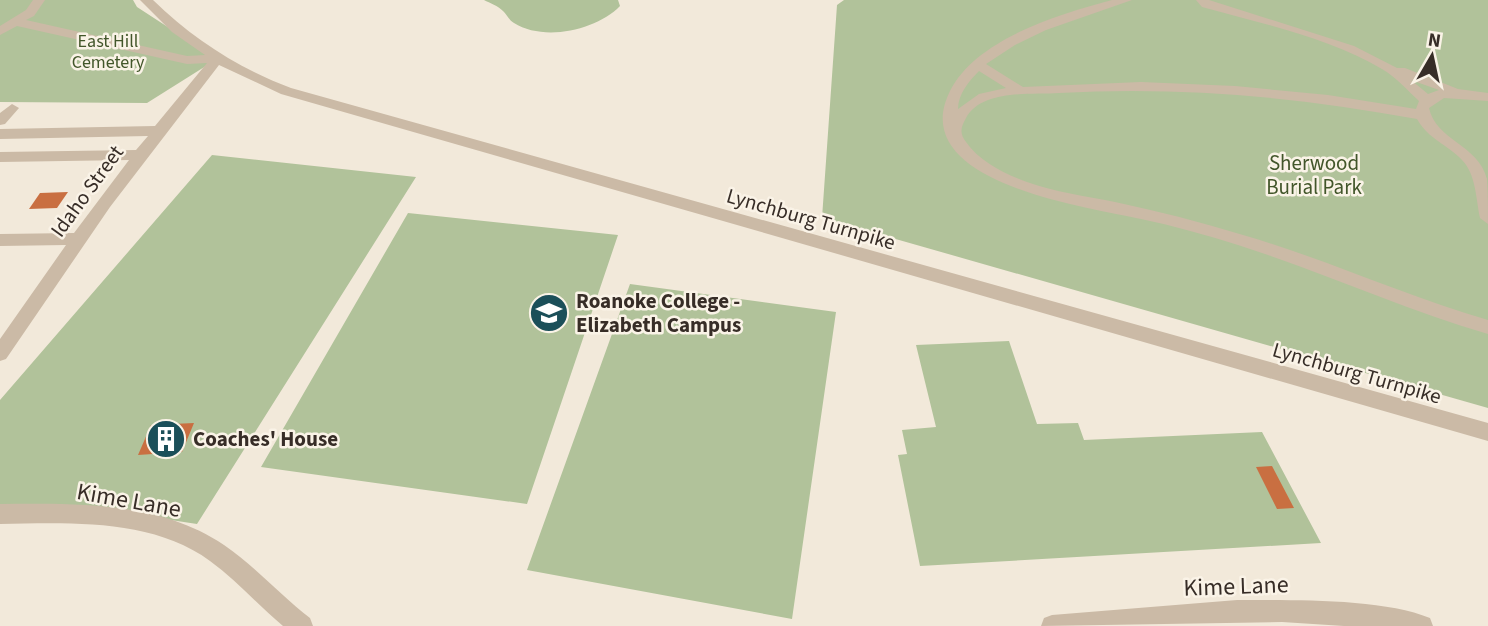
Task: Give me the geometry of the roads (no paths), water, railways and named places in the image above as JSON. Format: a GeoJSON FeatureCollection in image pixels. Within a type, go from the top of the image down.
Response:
{"type":"FeatureCollection","features":[{"type":"Feature","properties":{"kind":"street"},"geometry":{"type":"LineString","coordinates":[[0,31],[30,13],[39,0]]}},
{"type":"Feature","properties":{"kind":"street","name":"Lynchburg Turnpike"},"geometry":{"type":"LineString","coordinates":[[146,0],[217,59],[236,71],[286,91],[1488,432]]}},
{"type":"Feature","properties":{"kind":"street"},"geometry":{"type":"LineString","coordinates":[[1126,0],[1052,23],[993,53],[962,79],[949,101],[947,114],[960,146],[984,167],[1024,186],[1245,241],[1414,304],[1488,327]]}},
{"type":"Feature","properties":{"kind":"street"},"geometry":{"type":"LineString","coordinates":[[1190,0],[1290,28],[1456,93]]}},
{"type":"Feature","properties":{"kind":"street"},"geometry":{"type":"LineString","coordinates":[[17,22],[187,60],[217,59]]}},
{"type":"Feature","properties":{"kind":"street","name":"Idaho Street"},"geometry":{"type":"LineString","coordinates":[[0,354],[139,155],[217,59]]}},
{"type":"Feature","properties":{"kind":"street"},"geometry":{"type":"LineString","coordinates":[[978,65],[1021,92]]}},
{"type":"Feature","properties":{"kind":"street"},"geometry":{"type":"LineString","coordinates":[[1388,67],[1424,107],[1435,134],[1474,165],[1488,218]]}},
{"type":"Feature","properties":{"kind":"street"},"geometry":{"type":"LineString","coordinates":[[953,133],[961,112],[979,99],[1021,92],[1130,86],[1272,91],[1424,107],[1440,94],[1488,97]]}},
{"type":"Feature","properties":{"kind":"street"},"geometry":{"type":"LineString","coordinates":[[0,121],[12,107]]}},
{"type":"Feature","properties":{"kind":"street"},"geometry":{"type":"LineString","coordinates":[[0,134],[158,131]]}},
{"type":"Feature","properties":{"kind":"street"},"geometry":{"type":"LineString","coordinates":[[0,157],[139,155]]}},
{"type":"Feature","properties":{"kind":"street"},"geometry":{"type":"LineString","coordinates":[[0,240],[78,239]]}},
{"type":"Feature","properties":{"kind":"street","name":"Kime Lane"},"geometry":{"type":"LineString","coordinates":[[0,514],[68,515],[160,527],[192,538],[217,553],[279,610],[302,626]]}},
{"type":"Feature","properties":{"kind":"street","name":"Kime Lane"},"geometry":{"type":"LineString","coordinates":[[1052,626],[1208,611],[1278,609],[1331,611],[1422,626]]}},
{"type":"Feature","properties":{"kind":"place","name":"Roanoke College - Elizabeth Campus"},"geometry":{"type":"Point","coordinates":[549,313]}},
{"type":"Feature","properties":{"kind":"place","name":"Coaches' House"},"geometry":{"type":"Point","coordinates":[166,439]}},
{"type":"Feature","properties":{"kind":"park label","name":"East Hill Cemetery"},"geometry":{"type":"Point","coordinates":[108,51]}},
{"type":"Feature","properties":{"kind":"park label","name":"Sherwood Burial Park"},"geometry":{"type":"Point","coordinates":[1314,175]}}]}
